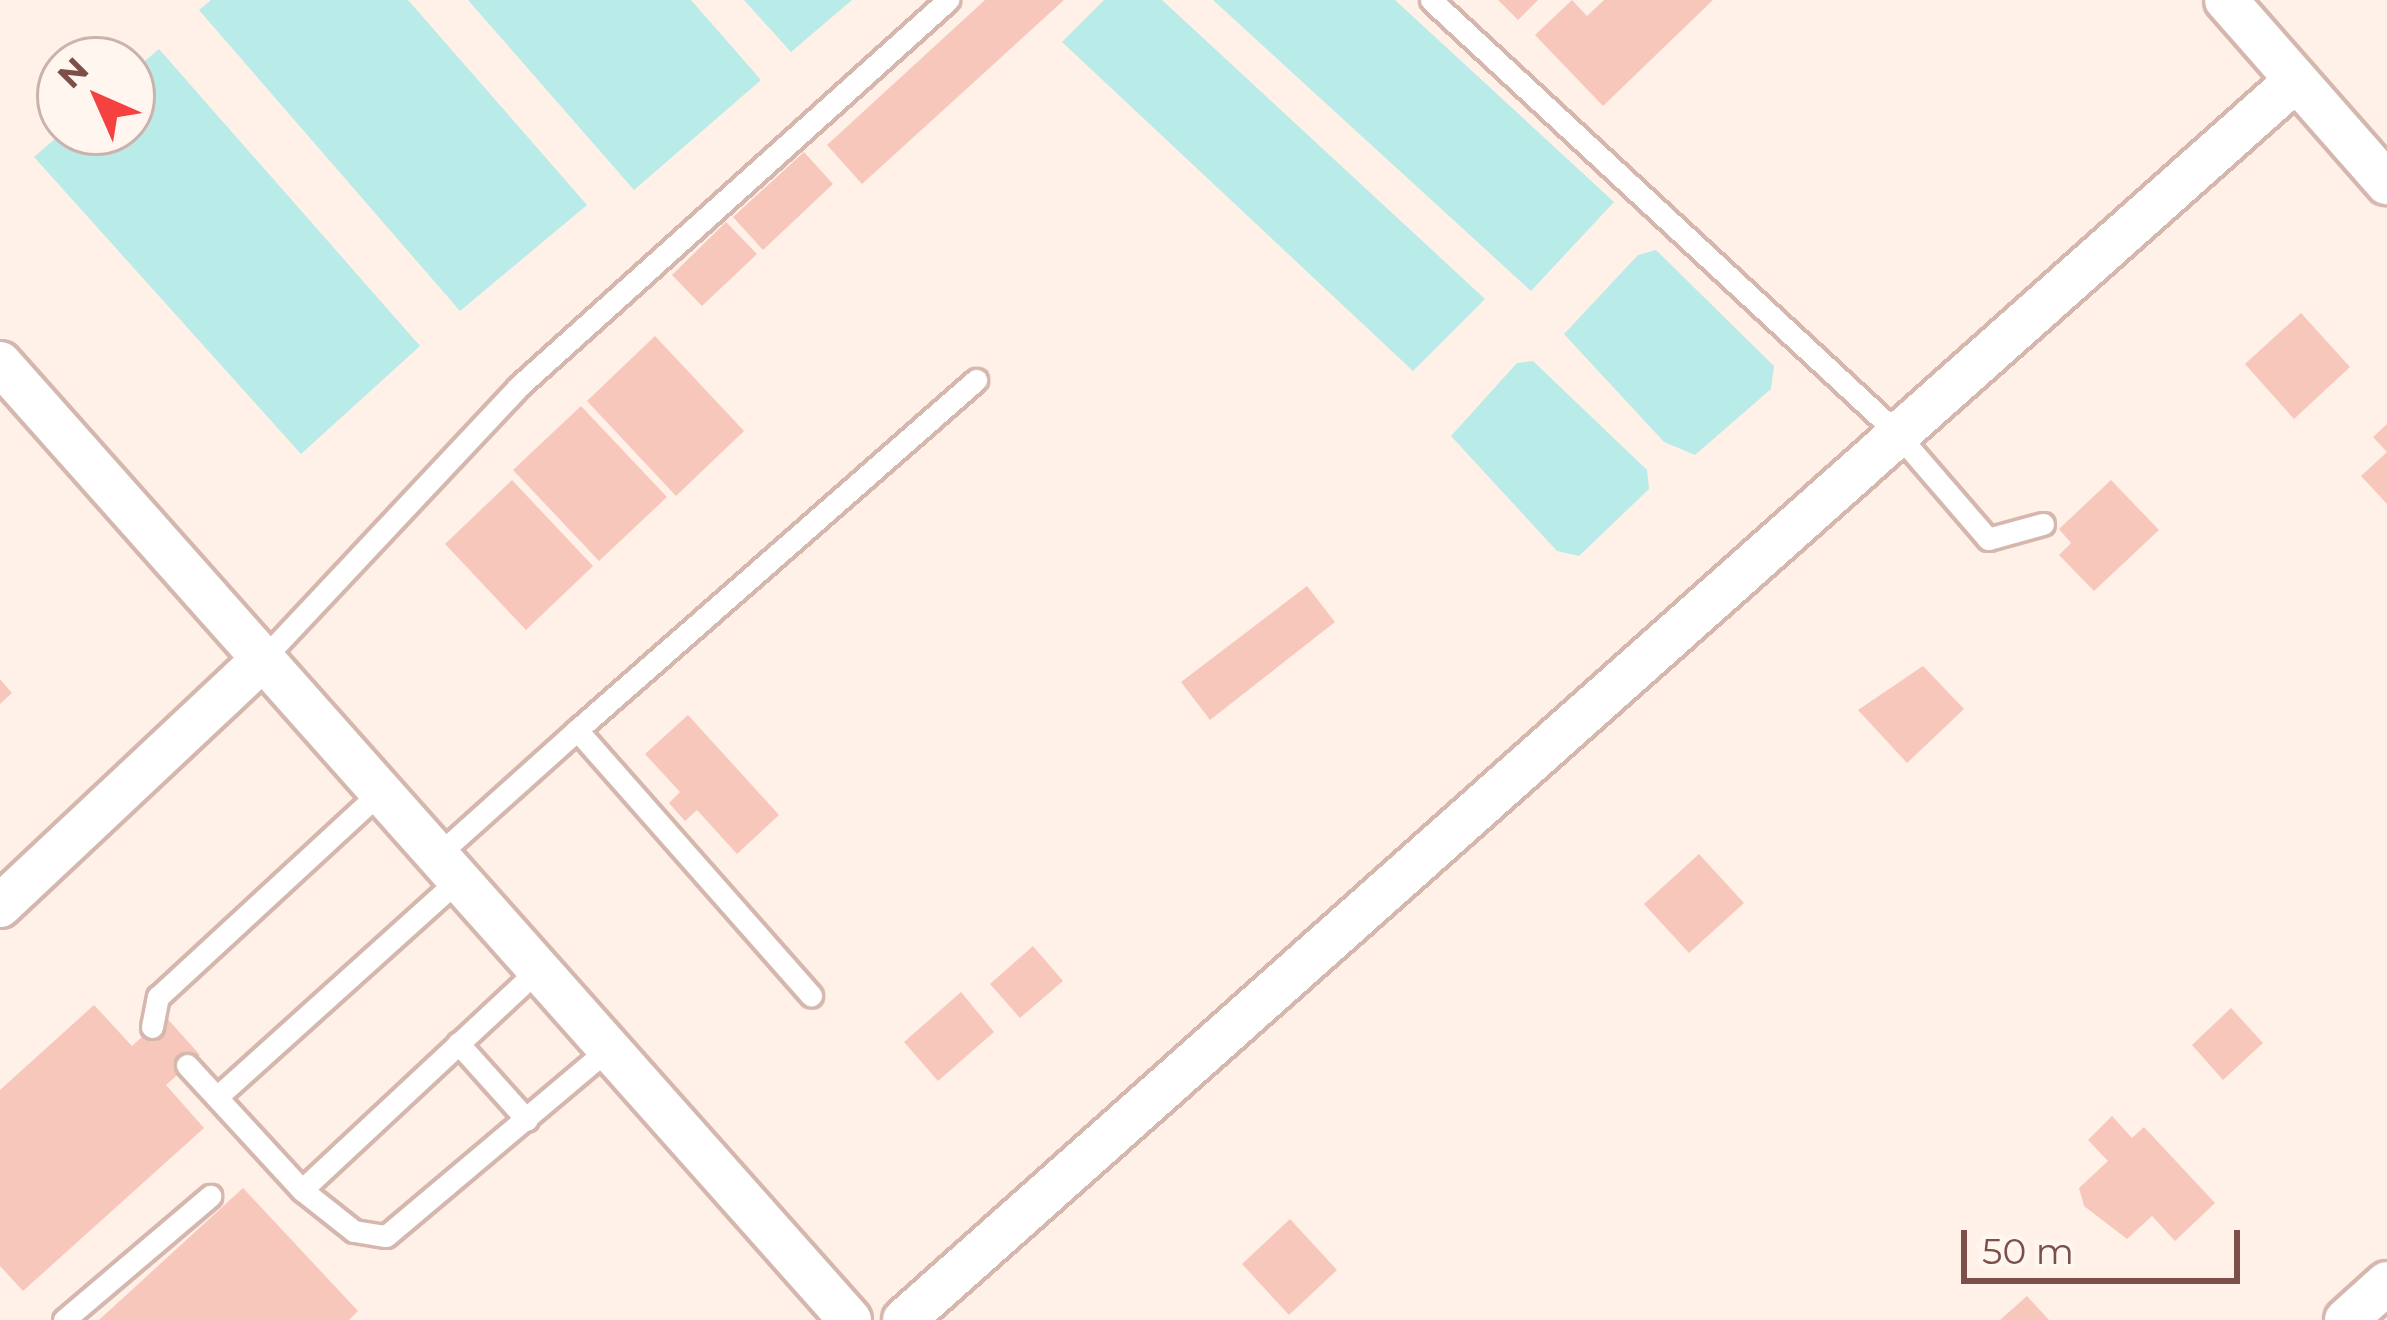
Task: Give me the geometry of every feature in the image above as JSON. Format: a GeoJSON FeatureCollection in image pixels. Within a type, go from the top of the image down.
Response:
{"type":"FeatureCollection","features":[{"type":"Feature","properties":{"kind":"street"},"geometry":{"type":"LineString","coordinates":[[2226,0],[2387,183]]}},
{"type":"Feature","properties":{"kind":"street"},"geometry":{"type":"LineString","coordinates":[[904,1320],[1894,430],[2296,80]]}},
{"type":"Feature","properties":{"kind":"street"},"geometry":{"type":"LineString","coordinates":[[0,363],[262,660],[543,965],[850,1320]]}},
{"type":"Feature","properties":{"kind":"street"},"geometry":{"type":"LineString","coordinates":[[0,906],[262,660]]}},
{"type":"Feature","properties":{"kind":"street"},"geometry":{"type":"LineString","coordinates":[[2346,1320],[2387,1283]]}},
{"type":"Feature","properties":{"kind":"lane"},"geometry":{"type":"LineString","coordinates":[[262,660],[518,387],[948,0]]}},
{"type":"Feature","properties":{"kind":"lane"},"geometry":{"type":"LineString","coordinates":[[1431,0],[1894,430],[1988,539],[2043,524]]}},
{"type":"Feature","properties":{"kind":"lane"},"geometry":{"type":"LineString","coordinates":[[217,1097],[451,865],[577,730],[976,380]]}},
{"type":"Feature","properties":{"kind":"lane"},"geometry":{"type":"LineString","coordinates":[[577,730],[811,995]]}},
{"type":"Feature","properties":{"kind":"lane"},"geometry":{"type":"LineString","coordinates":[[152,1027],[158,997],[382,790]]}},
{"type":"Feature","properties":{"kind":"lane"},"geometry":{"type":"LineString","coordinates":[[302,1190],[543,965]]}},
{"type":"Feature","properties":{"kind":"lane"},"geometry":{"type":"LineString","coordinates":[[458,1043],[526,1120]]}},
{"type":"Feature","properties":{"kind":"lane"},"geometry":{"type":"LineString","coordinates":[[187,1065],[302,1190],[354,1231],[386,1236],[612,1046]]}},
{"type":"Feature","properties":{"kind":"lane"},"geometry":{"type":"LineString","coordinates":[[64,1320],[210,1196]]}},
{"type":"Feature","properties":{"kind":"water"},"geometry":{"type":"Polygon","coordinates":[[[211,0],[408,0],[587,205],[460,311],[199,10],[211,0]]]}},
{"type":"Feature","properties":{"kind":"water"},"geometry":{"type":"Polygon","coordinates":[[[468,0],[691,0],[761,80],[634,190],[468,0]]]}},
{"type":"Feature","properties":{"kind":"water"},"geometry":{"type":"Polygon","coordinates":[[[744,0],[852,0],[791,52],[744,0]]]}},
{"type":"Feature","properties":{"kind":"water"},"geometry":{"type":"Polygon","coordinates":[[[1104,0],[1162,0],[1485,299],[1413,371],[1062,42],[1104,0]]]}},
{"type":"Feature","properties":{"kind":"water"},"geometry":{"type":"Polygon","coordinates":[[[1213,0],[1395,0],[1614,202],[1531,291],[1213,0]]]}},
{"type":"Feature","properties":{"kind":"water"},"geometry":{"type":"Polygon","coordinates":[[[159,49],[420,346],[301,454],[34,157],[156,156],[159,49]]]}},
{"type":"Feature","properties":{"kind":"water"},"geometry":{"type":"Polygon","coordinates":[[[1656,250],[1774,366],[1771,389],[1695,455],[1664,442],[1564,334],[1638,255],[1656,250]]]}},
{"type":"Feature","properties":{"kind":"water"},"geometry":{"type":"Polygon","coordinates":[[[1533,361],[1647,470],[1649,489],[1579,556],[1557,551],[1451,436],[1517,363],[1533,361]]]}},
{"type":"Feature","properties":{"kind":"building"},"geometry":{"type":"Polygon","coordinates":[[[985,0],[1064,0],[862,184],[827,145],[985,0]]]}},
{"type":"Feature","properties":{"kind":"building"},"geometry":{"type":"Polygon","coordinates":[[[1498,0],[1538,0],[1518,20],[1498,0]]]}},
{"type":"Feature","properties":{"kind":"building"},"geometry":{"type":"Polygon","coordinates":[[[1572,0],[1587,16],[1604,0],[1713,0],[1603,106],[1535,35],[1572,0]]]}},
{"type":"Feature","properties":{"kind":"building"},"geometry":{"type":"Polygon","coordinates":[[[804,152],[833,184],[763,250],[733,217],[804,152]]]}},
{"type":"Feature","properties":{"kind":"building"},"geometry":{"type":"Polygon","coordinates":[[[726,222],[757,254],[702,306],[672,275],[726,222]]]}},
{"type":"Feature","properties":{"kind":"building"},"geometry":{"type":"Polygon","coordinates":[[[2301,313],[2350,367],[2294,419],[2245,364],[2301,313]]]}},
{"type":"Feature","properties":{"kind":"building"},"geometry":{"type":"Polygon","coordinates":[[[655,336],[744,431],[676,496],[587,401],[655,336]]]}},
{"type":"Feature","properties":{"kind":"building"},"geometry":{"type":"Polygon","coordinates":[[[581,406],[667,497],[599,561],[513,470],[581,406]]]}},
{"type":"Feature","properties":{"kind":"building"},"geometry":{"type":"Polygon","coordinates":[[[2387,424],[2387,452],[2373,437],[2387,424]]]}},
{"type":"Feature","properties":{"kind":"building"},"geometry":{"type":"Polygon","coordinates":[[[2387,452],[2387,504],[2361,476],[2387,452]]]}},
{"type":"Feature","properties":{"kind":"building"},"geometry":{"type":"Polygon","coordinates":[[[512,480],[593,566],[526,630],[445,544],[512,480]]]}},
{"type":"Feature","properties":{"kind":"building"},"geometry":{"type":"Polygon","coordinates":[[[2111,480],[2159,530],[2094,591],[2059,555],[2071,543],[2059,529],[2111,480]]]}},
{"type":"Feature","properties":{"kind":"building"},"geometry":{"type":"Polygon","coordinates":[[[1307,586],[1335,622],[1210,720],[1181,682],[1307,586]]]}},
{"type":"Feature","properties":{"kind":"building"},"geometry":{"type":"Polygon","coordinates":[[[1923,666],[1964,709],[1907,763],[1858,710],[1923,666]]]}},
{"type":"Feature","properties":{"kind":"building"},"geometry":{"type":"Polygon","coordinates":[[[0,679],[12,693],[0,704],[0,679]]]}},
{"type":"Feature","properties":{"kind":"building"},"geometry":{"type":"Polygon","coordinates":[[[688,715],[779,815],[737,854],[697,810],[685,821],[669,803],[680,792],[645,754],[688,715]]]}},
{"type":"Feature","properties":{"kind":"building"},"geometry":{"type":"Polygon","coordinates":[[[1699,854],[1744,903],[1689,953],[1644,904],[1699,854]]]}},
{"type":"Feature","properties":{"kind":"building"},"geometry":{"type":"Polygon","coordinates":[[[1033,946],[1063,981],[1020,1018],[990,984],[1033,946]]]}},
{"type":"Feature","properties":{"kind":"building"},"geometry":{"type":"Polygon","coordinates":[[[961,992],[994,1032],[938,1081],[904,1042],[961,992]]]}},
{"type":"Feature","properties":{"kind":"building"},"geometry":{"type":"Polygon","coordinates":[[[94,1005],[132,1046],[165,1016],[200,1055],[166,1085],[204,1128],[23,1291],[0,1266],[0,1090],[94,1005]]]}},
{"type":"Feature","properties":{"kind":"building"},"geometry":{"type":"Polygon","coordinates":[[[2231,1008],[2263,1043],[2223,1080],[2192,1045],[2231,1008]]]}},
{"type":"Feature","properties":{"kind":"building"},"geometry":{"type":"Polygon","coordinates":[[[2112,1116],[2132,1138],[2144,1127],[2215,1203],[2175,1241],[2152,1216],[2127,1239],[2084,1206],[2079,1188],[2108,1161],[2088,1140],[2112,1116]]]}},
{"type":"Feature","properties":{"kind":"building"},"geometry":{"type":"Polygon","coordinates":[[[243,1188],[358,1311],[349,1320],[99,1320],[243,1188]]]}},
{"type":"Feature","properties":{"kind":"building"},"geometry":{"type":"Polygon","coordinates":[[[1290,1219],[1337,1270],[1289,1315],[1242,1264],[1290,1219]]]}},
{"type":"Feature","properties":{"kind":"building"},"geometry":{"type":"Polygon","coordinates":[[[2027,1296],[2049,1320],[2000,1320],[2027,1296]]]}}]}
